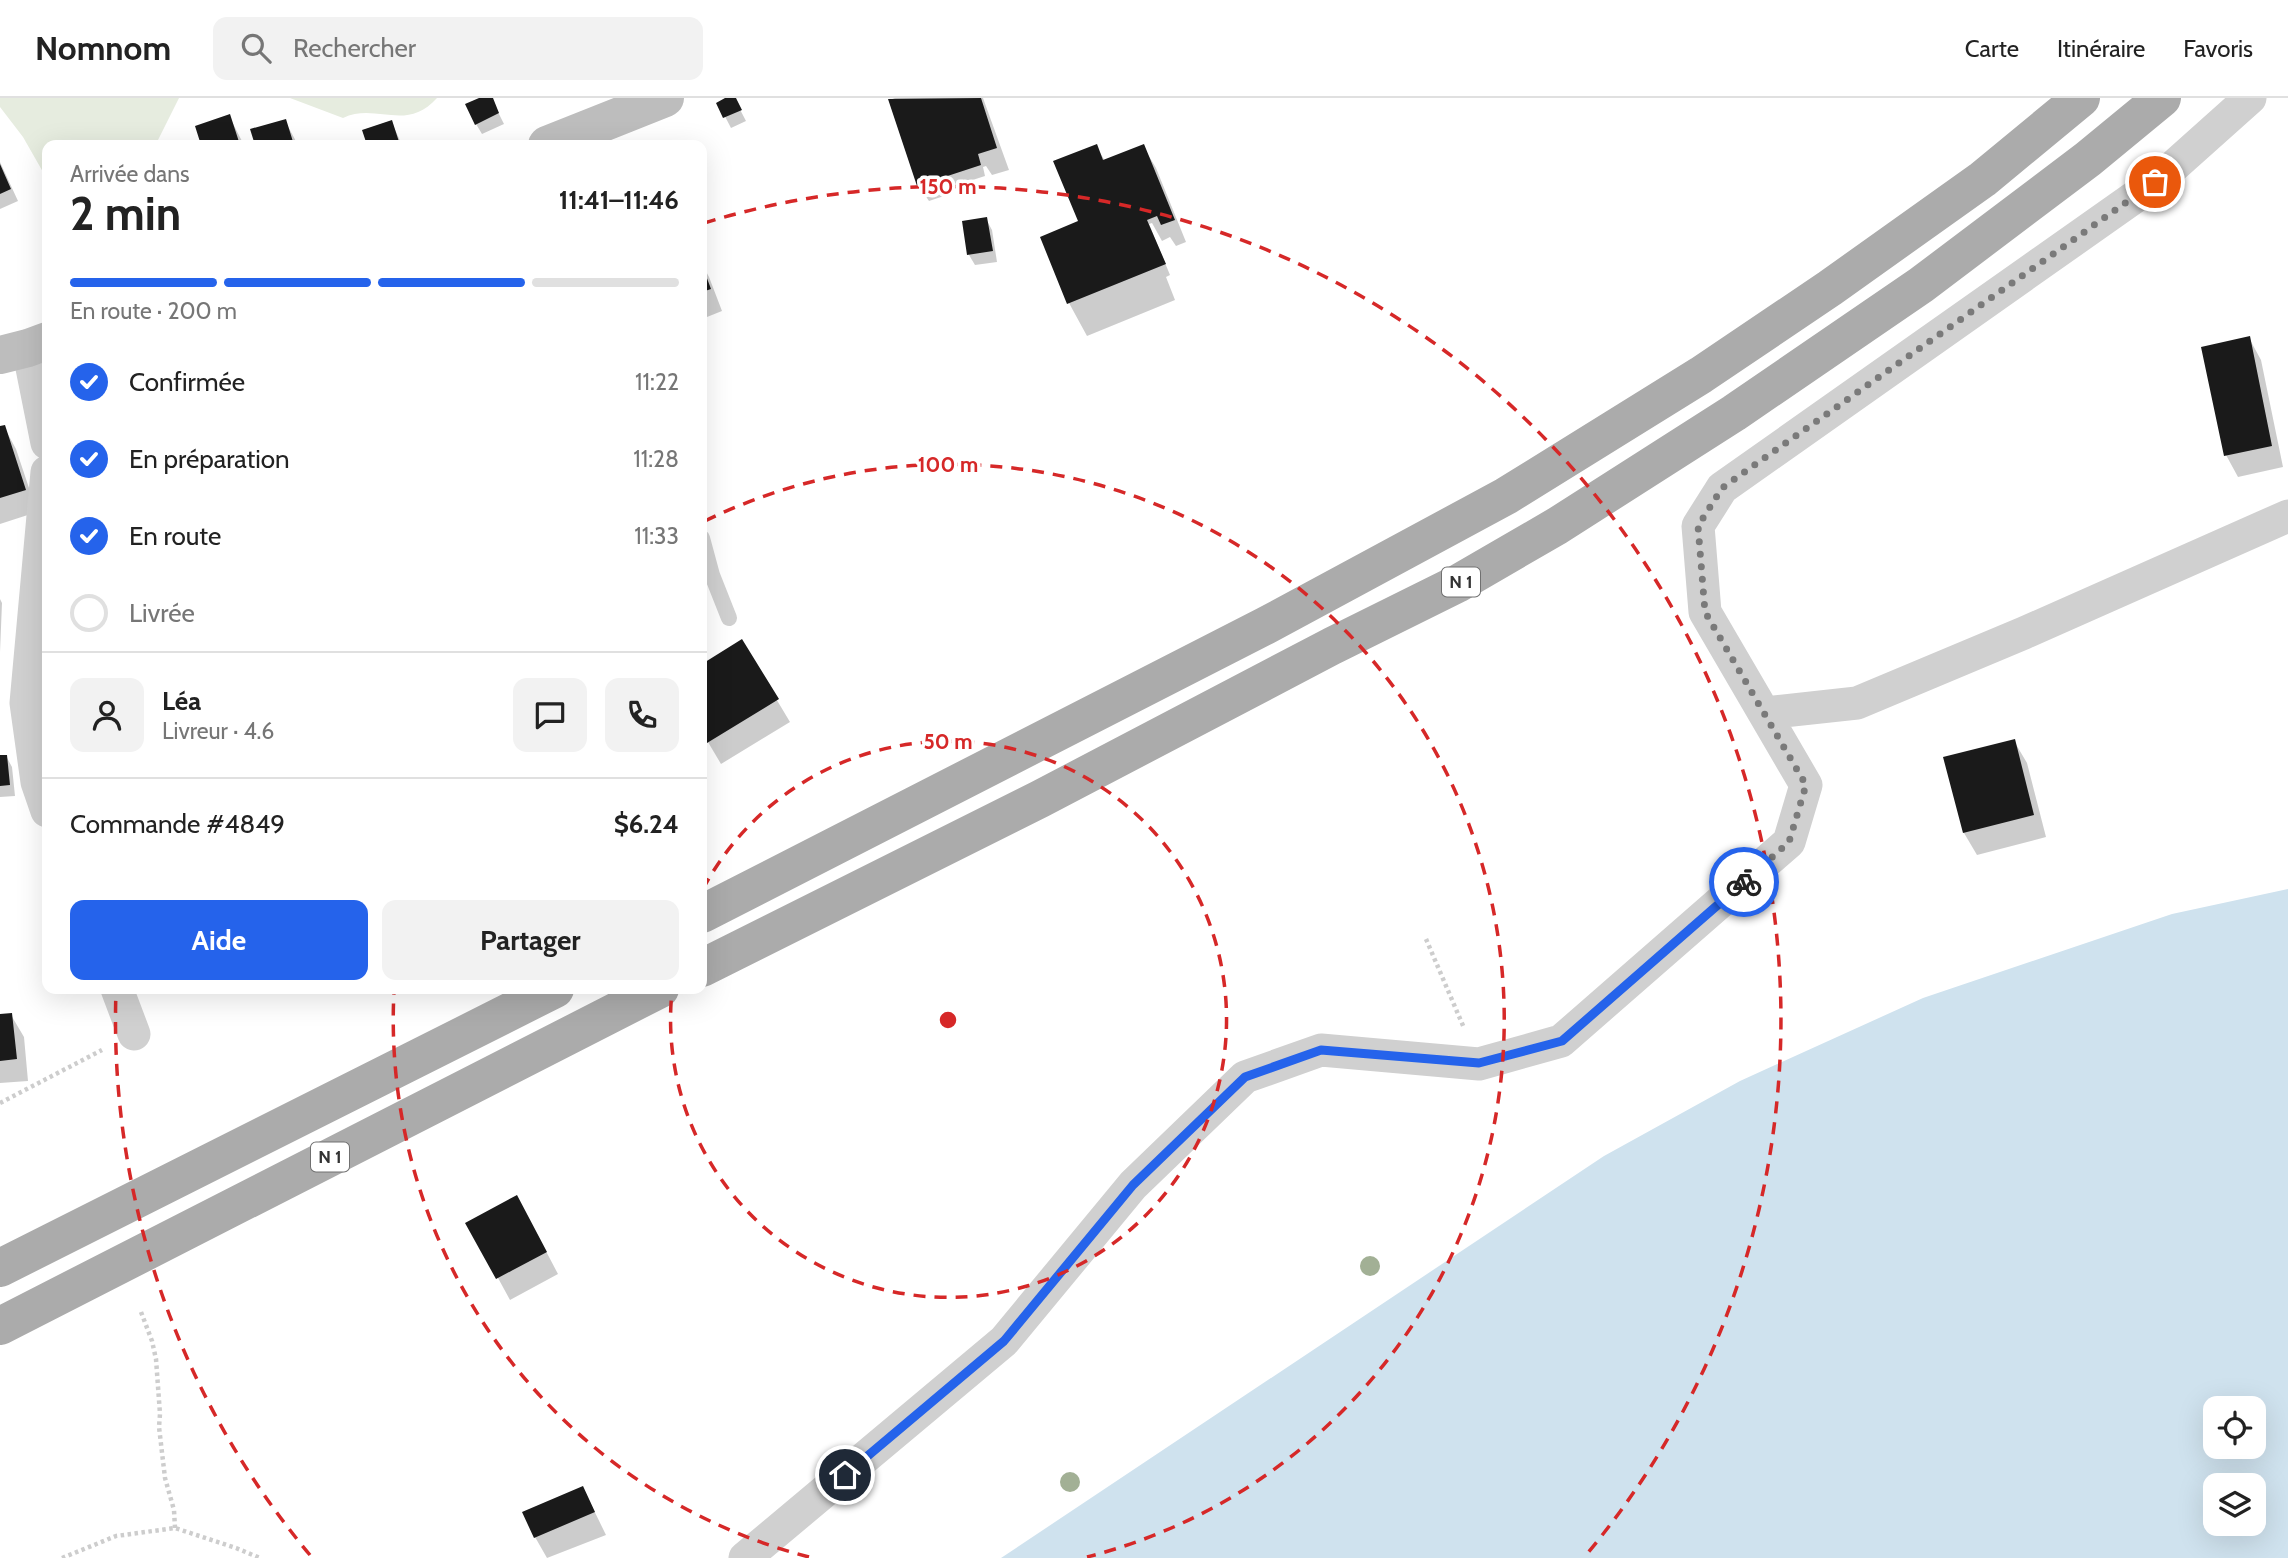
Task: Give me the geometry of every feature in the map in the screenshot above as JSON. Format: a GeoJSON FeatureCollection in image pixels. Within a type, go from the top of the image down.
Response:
{"type":"FeatureCollection","features":[{"type":"Feature","properties":{"kind":"main road"},"geometry":{"type":"LineString","coordinates":[[564,140],[665,98]]}},
{"type":"Feature","properties":{"kind":"main road"},"geometry":{"type":"LineString","coordinates":[[707,911],[1265,626],[1506,496],[1700,375],[1830,288],[1983,179],[2081,98]]}},
{"type":"Feature","properties":{"kind":"main road","name":"N 1"},"geometry":{"type":"LineString","coordinates":[[707,966],[1040,799],[1332,646],[1457,584],[1557,526],[1734,413],[1890,306],[2088,159],[2161,98]]}},
{"type":"Feature","properties":{"kind":"main road","name":"N 1"},"geometry":{"type":"LineString","coordinates":[[0,1268],[545,994]]}},
{"type":"Feature","properties":{"kind":"main road","name":"N 1"},"geometry":{"type":"LineString","coordinates":[[0,1326],[650,994]]}},
{"type":"Feature","properties":{"kind":"street"},"geometry":{"type":"LineString","coordinates":[[745,1558],[1004,1341],[1133,1185],[1245,1077],[1321,1050],[1479,1063],[1562,1041],[1789,842],[1806,785],[1705,612],[1698,526],[1722,488],[2155,182],[2250,98]]}},
{"type":"Feature","properties":{"kind":"street"},"geometry":{"type":"LineString","coordinates":[[25,348],[42,421]]}},
{"type":"Feature","properties":{"kind":"street"},"geometry":{"type":"LineString","coordinates":[[1765,713],[1857,703],[2024,633],[2288,516]]}},
{"type":"Feature","properties":{"kind":"street"},"geometry":{"type":"LineString","coordinates":[[42,527],[26,703],[37,782],[42,796]]}},
{"type":"Feature","properties":{"kind":"street"},"geometry":{"type":"LineString","coordinates":[[119,994],[134,1034]]}},
{"type":"Feature","properties":{"kind":"lane"},"geometry":{"type":"LineString","coordinates":[[707,556],[729,618]]}},
{"type":"Feature","properties":{"kind":"path"},"geometry":{"type":"LineString","coordinates":[[1426,939],[1479,1063]]}},
{"type":"Feature","properties":{"kind":"path"},"geometry":{"type":"LineString","coordinates":[[0,1103],[134,1034]]}},
{"type":"Feature","properties":{"kind":"path"},"geometry":{"type":"LineString","coordinates":[[141,1312],[156,1359],[159,1427],[165,1478],[176,1528]]}},
{"type":"Feature","properties":{"kind":"path"},"geometry":{"type":"LineString","coordinates":[[62,1558],[116,1536],[176,1528],[260,1558]]}},
{"type":"Feature","properties":{"kind":"shaded area"},"geometry":{"type":"Polygon","coordinates":[[[0,98],[179,98],[158,140],[42,140],[42,170],[23,137],[0,107],[0,98]]]}},
{"type":"Feature","properties":{"kind":"shaded area"},"geometry":{"type":"Polygon","coordinates":[[[290,98],[437,98],[414,114],[367,113],[343,118],[290,98]]]}},
{"type":"Feature","properties":{"kind":"water"},"geometry":{"type":"Polygon","coordinates":[[[2288,889],[2288,1558],[1001,1558],[1604,1156],[1740,1081],[1923,998],[2172,914],[2288,889]]]}},
{"type":"Feature","properties":{"kind":"building"},"geometry":{"type":"Polygon","coordinates":[[[479,98],[493,98],[499,113],[475,125],[465,104],[479,98]]]}},
{"type":"Feature","properties":{"kind":"building"},"geometry":{"type":"Polygon","coordinates":[[[725,98],[736,98],[742,110],[723,118],[716,103],[725,98]]]}},
{"type":"Feature","properties":{"kind":"building"},"geometry":{"type":"Polygon","coordinates":[[[981,98],[997,148],[978,154],[981,165],[917,186],[888,99],[981,98]]]}},
{"type":"Feature","properties":{"kind":"building"},"geometry":{"type":"Polygon","coordinates":[[[230,114],[238,140],[199,140],[195,126],[230,114]]]}},
{"type":"Feature","properties":{"kind":"building"},"geometry":{"type":"Polygon","coordinates":[[[286,119],[292,140],[253,140],[250,129],[286,119]]]}},
{"type":"Feature","properties":{"kind":"building"},"geometry":{"type":"Polygon","coordinates":[[[392,120],[398,140],[365,140],[362,130],[392,120]]]}},
{"type":"Feature","properties":{"kind":"building"},"geometry":{"type":"Polygon","coordinates":[[[1097,144],[1103,160],[1144,144],[1175,220],[1161,225],[1157,216],[1147,220],[1166,264],[1067,304],[1040,237],[1078,221],[1053,161],[1097,144]]]}},
{"type":"Feature","properties":{"kind":"building"},"geometry":{"type":"Polygon","coordinates":[[[0,164],[11,189],[0,194],[0,164]]]}},
{"type":"Feature","properties":{"kind":"building"},"geometry":{"type":"Polygon","coordinates":[[[987,217],[993,251],[967,255],[962,221],[987,217]]]}},
{"type":"Feature","properties":{"kind":"building"},"geometry":{"type":"Polygon","coordinates":[[[2250,336],[2272,446],[2224,456],[2201,347],[2250,336]]]}},
{"type":"Feature","properties":{"kind":"building"},"geometry":{"type":"Polygon","coordinates":[[[5,425],[26,490],[0,498],[0,426],[5,425]]]}},
{"type":"Feature","properties":{"kind":"building"},"geometry":{"type":"Polygon","coordinates":[[[742,639],[779,699],[707,743],[707,661],[742,639]]]}},
{"type":"Feature","properties":{"kind":"building"},"geometry":{"type":"Polygon","coordinates":[[[2015,739],[2034,815],[1963,833],[1943,757],[2015,739]]]}},
{"type":"Feature","properties":{"kind":"building"},"geometry":{"type":"Polygon","coordinates":[[[0,755],[7,755],[10,785],[0,786],[0,755]]]}},
{"type":"Feature","properties":{"kind":"building"},"geometry":{"type":"Polygon","coordinates":[[[12,1013],[17,1059],[0,1061],[0,1014],[12,1013]]]}},
{"type":"Feature","properties":{"kind":"building"},"geometry":{"type":"Polygon","coordinates":[[[517,1195],[547,1252],[496,1279],[465,1223],[517,1195]]]}},
{"type":"Feature","properties":{"kind":"building"},"geometry":{"type":"Polygon","coordinates":[[[583,1486],[595,1512],[534,1538],[522,1512],[583,1486]]]}},
{"type":"Feature","properties":{"kind":"way so far"},"geometry":{"type":"LineString","coordinates":[[1744,882],[1789,842],[1806,785],[1705,612],[1698,526],[1722,488],[2155,182]]}},
{"type":"Feature","properties":{"kind":"route"},"geometry":{"type":"LineString","coordinates":[[845,1475],[1004,1341],[1133,1185],[1245,1077],[1321,1050],[1479,1063],[1562,1041],[1744,882]]}}]}
